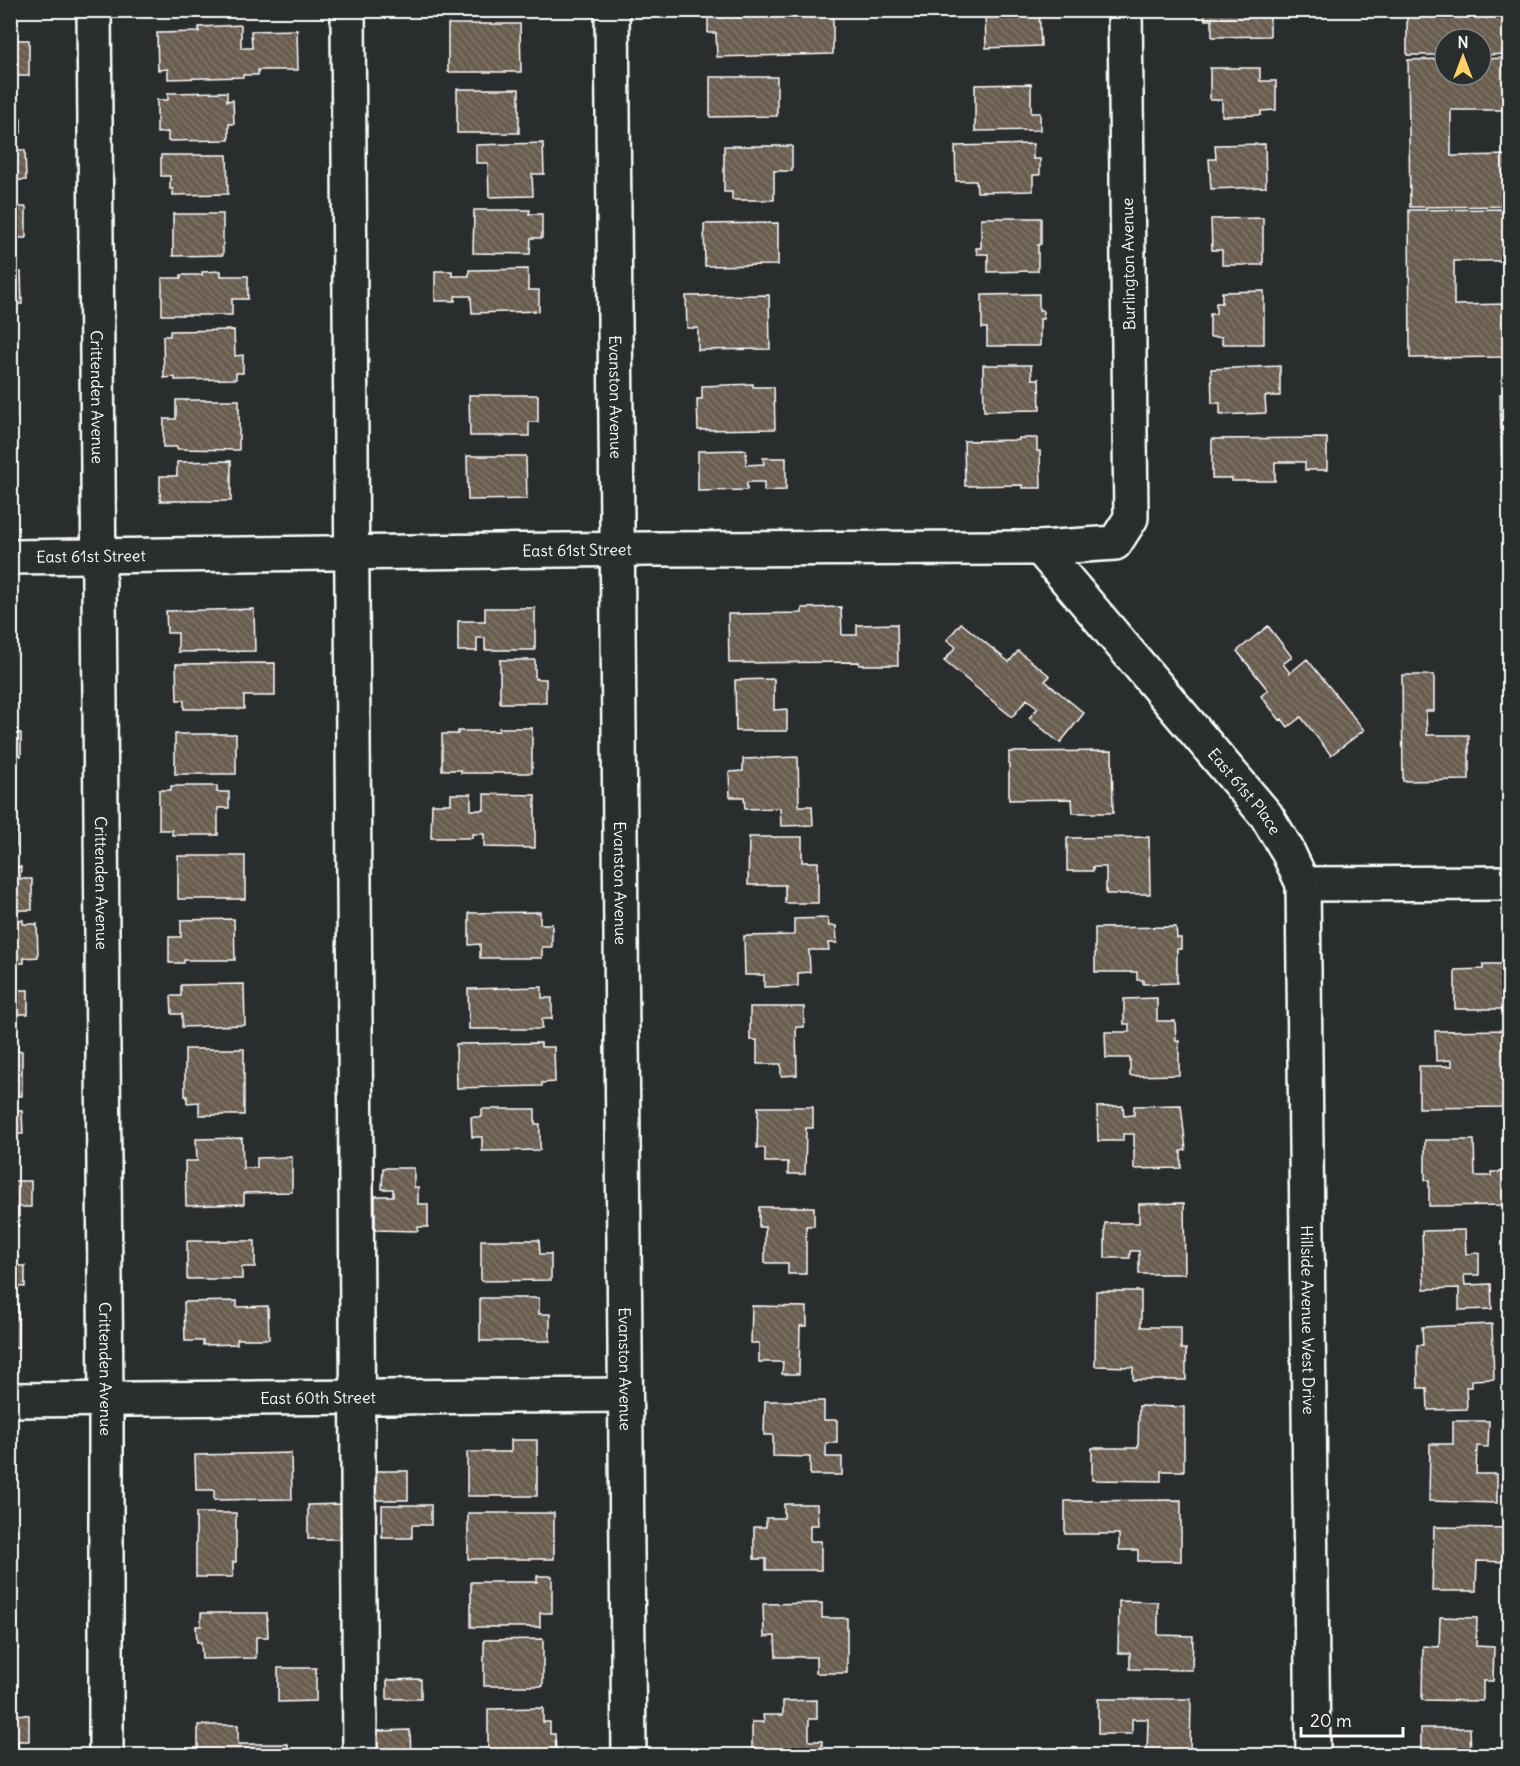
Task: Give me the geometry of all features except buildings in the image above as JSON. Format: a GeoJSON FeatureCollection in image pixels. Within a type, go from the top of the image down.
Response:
{"type":"FeatureCollection","features":[{"type":"Feature","properties":{"kind":"street","name":"Crittenden Avenue"},"geometry":{"type":"LineString","coordinates":[[94,10],[106,1400],[106,1755]]}},
{"type":"Feature","properties":{"kind":"street"},"geometry":{"type":"LineString","coordinates":[[348,10],[360,1755]]}},
{"type":"Feature","properties":{"kind":"street","name":"Evanston Avenue"},"geometry":{"type":"LineString","coordinates":[[612,10],[628,1755]]}},
{"type":"Feature","properties":{"kind":"street","name":"Burlington Avenue"},"geometry":{"type":"LineString","coordinates":[[1125,10],[1131,518]]}},
{"type":"Feature","properties":{"kind":"street","name":"East 61st Street"},"geometry":{"type":"LineString","coordinates":[[10,556],[1040,548],[1115,543],[1131,518]]}},
{"type":"Feature","properties":{"kind":"street","name":"East 61st Place"},"geometry":{"type":"LineString","coordinates":[[1040,548],[1266,815],[1287,848],[1304,884]]}},
{"type":"Feature","properties":{"kind":"street"},"geometry":{"type":"LineString","coordinates":[[1304,884],[1509,883]]}},
{"type":"Feature","properties":{"kind":"street","name":"Hillside Avenue West Drive"},"geometry":{"type":"LineString","coordinates":[[1304,884],[1313,1755]]}},
{"type":"Feature","properties":{"kind":"street","name":"East 60th Street"},"geometry":{"type":"LineString","coordinates":[[10,1400],[625,1395]]}}]}
